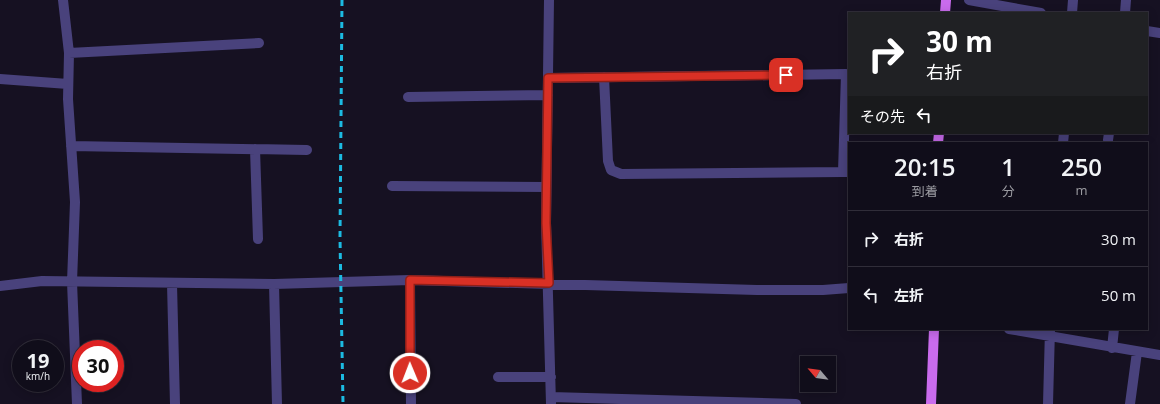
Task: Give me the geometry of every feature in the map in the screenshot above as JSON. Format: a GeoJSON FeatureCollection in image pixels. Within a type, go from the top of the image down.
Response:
{"type":"FeatureCollection","features":[{"type":"Feature","properties":{"kind":"main road"},"geometry":{"type":"LineString","coordinates":[[945,12],[946,0]]}},
{"type":"Feature","properties":{"kind":"main road"},"geometry":{"type":"LineString","coordinates":[[931,404],[934,330]]}},
{"type":"Feature","properties":{"kind":"street"},"geometry":{"type":"LineString","coordinates":[[63,0],[69,53],[68,84],[75,202],[72,282],[77,404]]}},
{"type":"Feature","properties":{"kind":"street"},"geometry":{"type":"LineString","coordinates":[[549,0],[546,187],[551,401],[796,404]]}},
{"type":"Feature","properties":{"kind":"street"},"geometry":{"type":"LineString","coordinates":[[970,0],[1036,12]]}},
{"type":"Feature","properties":{"kind":"street"},"geometry":{"type":"LineString","coordinates":[[1072,12],[1073,0]]}},
{"type":"Feature","properties":{"kind":"street"},"geometry":{"type":"LineString","coordinates":[[1125,12],[1126,0]]}},
{"type":"Feature","properties":{"kind":"street"},"geometry":{"type":"LineString","coordinates":[[1148,31],[1160,33]]}},
{"type":"Feature","properties":{"kind":"street"},"geometry":{"type":"LineString","coordinates":[[69,53],[259,43]]}},
{"type":"Feature","properties":{"kind":"street"},"geometry":{"type":"LineString","coordinates":[[548,78],[604,77],[846,74],[846,172],[621,174],[611,170],[608,162],[604,77]]}},
{"type":"Feature","properties":{"kind":"street"},"geometry":{"type":"LineString","coordinates":[[0,79],[68,84]]}},
{"type":"Feature","properties":{"kind":"street"},"geometry":{"type":"LineString","coordinates":[[408,97],[548,95]]}},
{"type":"Feature","properties":{"kind":"street"},"geometry":{"type":"LineString","coordinates":[[71,146],[307,150]]}},
{"type":"Feature","properties":{"kind":"street"},"geometry":{"type":"LineString","coordinates":[[255,149],[258,239]]}},
{"type":"Feature","properties":{"kind":"street"},"geometry":{"type":"LineString","coordinates":[[392,186],[546,187]]}},
{"type":"Feature","properties":{"kind":"street"},"geometry":{"type":"LineString","coordinates":[[0,286],[42,281],[172,284],[274,284],[410,280],[757,290],[823,290],[848,288]]}},
{"type":"Feature","properties":{"kind":"street"},"geometry":{"type":"LineString","coordinates":[[410,280],[411,404]]}},
{"type":"Feature","properties":{"kind":"street"},"geometry":{"type":"LineString","coordinates":[[172,284],[175,404]]}},
{"type":"Feature","properties":{"kind":"street"},"geometry":{"type":"LineString","coordinates":[[274,284],[277,404]]}},
{"type":"Feature","properties":{"kind":"street"},"geometry":{"type":"LineString","coordinates":[[1019,330],[1049,333],[1112,348],[1160,355]]}},
{"type":"Feature","properties":{"kind":"street"},"geometry":{"type":"LineString","coordinates":[[1112,348],[1114,330]]}},
{"type":"Feature","properties":{"kind":"street"},"geometry":{"type":"LineString","coordinates":[[1048,404],[1049,333]]}},
{"type":"Feature","properties":{"kind":"street"},"geometry":{"type":"LineString","coordinates":[[1130,404],[1137,352]]}},
{"type":"Feature","properties":{"kind":"street"},"geometry":{"type":"LineString","coordinates":[[498,377],[551,377]]}},
{"type":"Feature","properties":{"kind":"railway"},"geometry":{"type":"LineString","coordinates":[[342,0],[340,238],[343,404]]}},
{"type":"Feature","properties":{"kind":"route"},"geometry":{"type":"LineString","coordinates":[[410,373],[410,280],[549,283],[546,223],[548,78],[786,75]]}}]}
